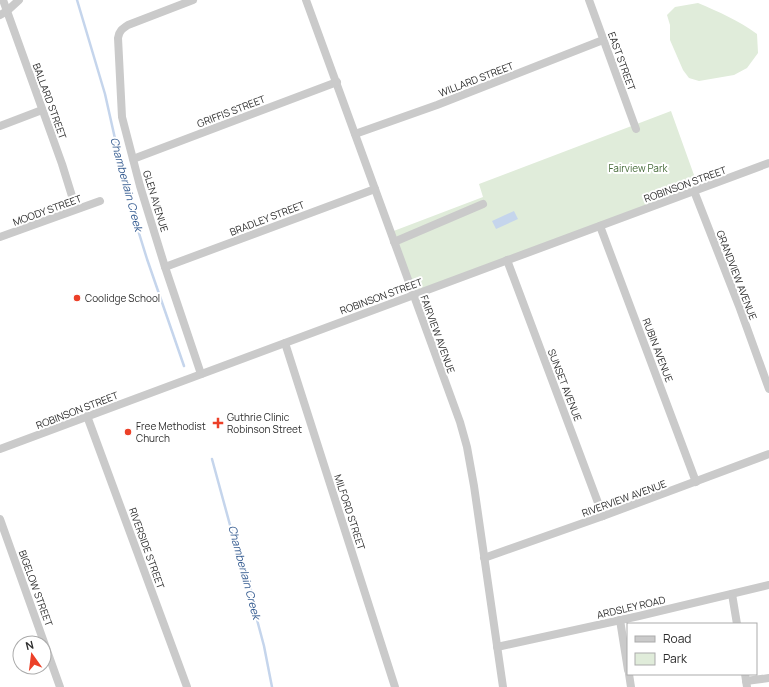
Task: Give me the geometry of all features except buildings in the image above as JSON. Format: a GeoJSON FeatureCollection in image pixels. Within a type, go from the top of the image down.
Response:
{"type":"FeatureCollection","features":[{"type":"Feature","properties":{"kind":"street","name":"BALLARD STREET"},"geometry":{"type":"LineString","coordinates":[[3,0],[3,13],[42,110],[76,210]]}},
{"type":"Feature","properties":{"kind":"street"},"geometry":{"type":"LineString","coordinates":[[3,13],[19,0]]}},
{"type":"Feature","properties":{"kind":"street","name":"GLEN AVENUE"},"geometry":{"type":"LineString","coordinates":[[193,0],[128,25],[122,29],[118,38],[122,117],[165,268],[200,374]]}},
{"type":"Feature","properties":{"kind":"street","name":"FAIRVIEW AVENUE"},"geometry":{"type":"LineString","coordinates":[[306,0],[460,422],[474,486],[503,687]]}},
{"type":"Feature","properties":{"kind":"street","name":"EAST STREET"},"geometry":{"type":"LineString","coordinates":[[589,0],[636,129]]}},
{"type":"Feature","properties":{"kind":"street","name":"WILLARD STREET"},"geometry":{"type":"LineString","coordinates":[[356,134],[437,105],[603,40]]}},
{"type":"Feature","properties":{"kind":"street","name":"GRIFFIS STREET"},"geometry":{"type":"LineString","coordinates":[[133,159],[336,82]]}},
{"type":"Feature","properties":{"kind":"street"},"geometry":{"type":"LineString","coordinates":[[0,126],[42,110]]}},
{"type":"Feature","properties":{"kind":"street","name":"ROBINSON STREET"},"geometry":{"type":"LineString","coordinates":[[0,449],[769,163]]}},
{"type":"Feature","properties":{"kind":"street","name":"BRADLEY STREET"},"geometry":{"type":"LineString","coordinates":[[165,268],[375,189]]}},
{"type":"Feature","properties":{"kind":"street","name":"GRANDVIEW AVENUE"},"geometry":{"type":"LineString","coordinates":[[694,191],[769,388]]}},
{"type":"Feature","properties":{"kind":"street","name":"MOODY STREET"},"geometry":{"type":"LineString","coordinates":[[0,237],[100,201]]}},
{"type":"Feature","properties":{"kind":"street"},"geometry":{"type":"LineString","coordinates":[[394,242],[483,204]]}},
{"type":"Feature","properties":{"kind":"street","name":"RUBIN AVENUE"},"geometry":{"type":"LineString","coordinates":[[600,226],[696,482]]}},
{"type":"Feature","properties":{"kind":"street","name":"SUNSET AVENUE"},"geometry":{"type":"LineString","coordinates":[[507,260],[603,516]]}},
{"type":"Feature","properties":{"kind":"street","name":"MILFORD STREET"},"geometry":{"type":"LineString","coordinates":[[285,343],[395,687]]}},
{"type":"Feature","properties":{"kind":"street","name":"RIVERSIDE STREET"},"geometry":{"type":"LineString","coordinates":[[87,416],[187,687]]}},
{"type":"Feature","properties":{"kind":"street","name":"RIVERVIEW AVENUE"},"geometry":{"type":"LineString","coordinates":[[484,558],[603,516],[769,454]]}},
{"type":"Feature","properties":{"kind":"street","name":"BIGELOW STREET"},"geometry":{"type":"LineString","coordinates":[[0,519],[60,687]]}},
{"type":"Feature","properties":{"kind":"street","name":"ARDSLEY ROAD"},"geometry":{"type":"LineString","coordinates":[[497,647],[552,636],[769,586]]}},
{"type":"Feature","properties":{"kind":"street"},"geometry":{"type":"LineString","coordinates":[[732,594],[737,623]]}},
{"type":"Feature","properties":{"kind":"street"},"geometry":{"type":"LineString","coordinates":[[620,620],[627,664]]}},
{"type":"Feature","properties":{"kind":"street"},"geometry":{"type":"LineString","coordinates":[[629,675],[631,687]]}},
{"type":"Feature","properties":{"kind":"street"},"geometry":{"type":"LineString","coordinates":[[746,681],[769,678]]}},
{"type":"Feature","properties":{"kind":"green space"},"geometry":{"type":"Polygon","coordinates":[[[698,3],[736,20],[757,34],[758,53],[747,68],[734,75],[699,81],[689,78],[683,70],[670,40],[670,25],[667,15],[675,7],[698,3]]]}},
{"type":"Feature","properties":{"kind":"green space","name":"Fairview Park"},"geometry":{"type":"Polygon","coordinates":[[[671,111],[699,189],[413,295],[391,232],[483,197],[479,184],[671,111]]]}},
{"type":"Feature","properties":{"kind":"water"},"geometry":{"type":"Polygon","coordinates":[[[514,211],[518,219],[496,229],[492,221],[514,211]]]}},
{"type":"Feature","properties":{"kind":"waterway","name":"Chamberlain Creek"},"geometry":{"type":"LineString","coordinates":[[77,0],[105,94],[129,201],[147,259],[184,366]]}},
{"type":"Feature","properties":{"kind":"waterway","name":"Chamberlain Creek"},"geometry":{"type":"LineString","coordinates":[[212,459],[230,525],[249,580],[272,687]]}},
{"type":"Feature","properties":{"kind":"place","name":"Coolidge School"},"geometry":{"type":"Point","coordinates":[77,298]}},
{"type":"Feature","properties":{"kind":"place","name":"Guthrie Clinic Robinson Street"},"geometry":{"type":"Point","coordinates":[218,423]}},
{"type":"Feature","properties":{"kind":"place","name":"Free Methodist Church"},"geometry":{"type":"Point","coordinates":[128,432]}}]}
